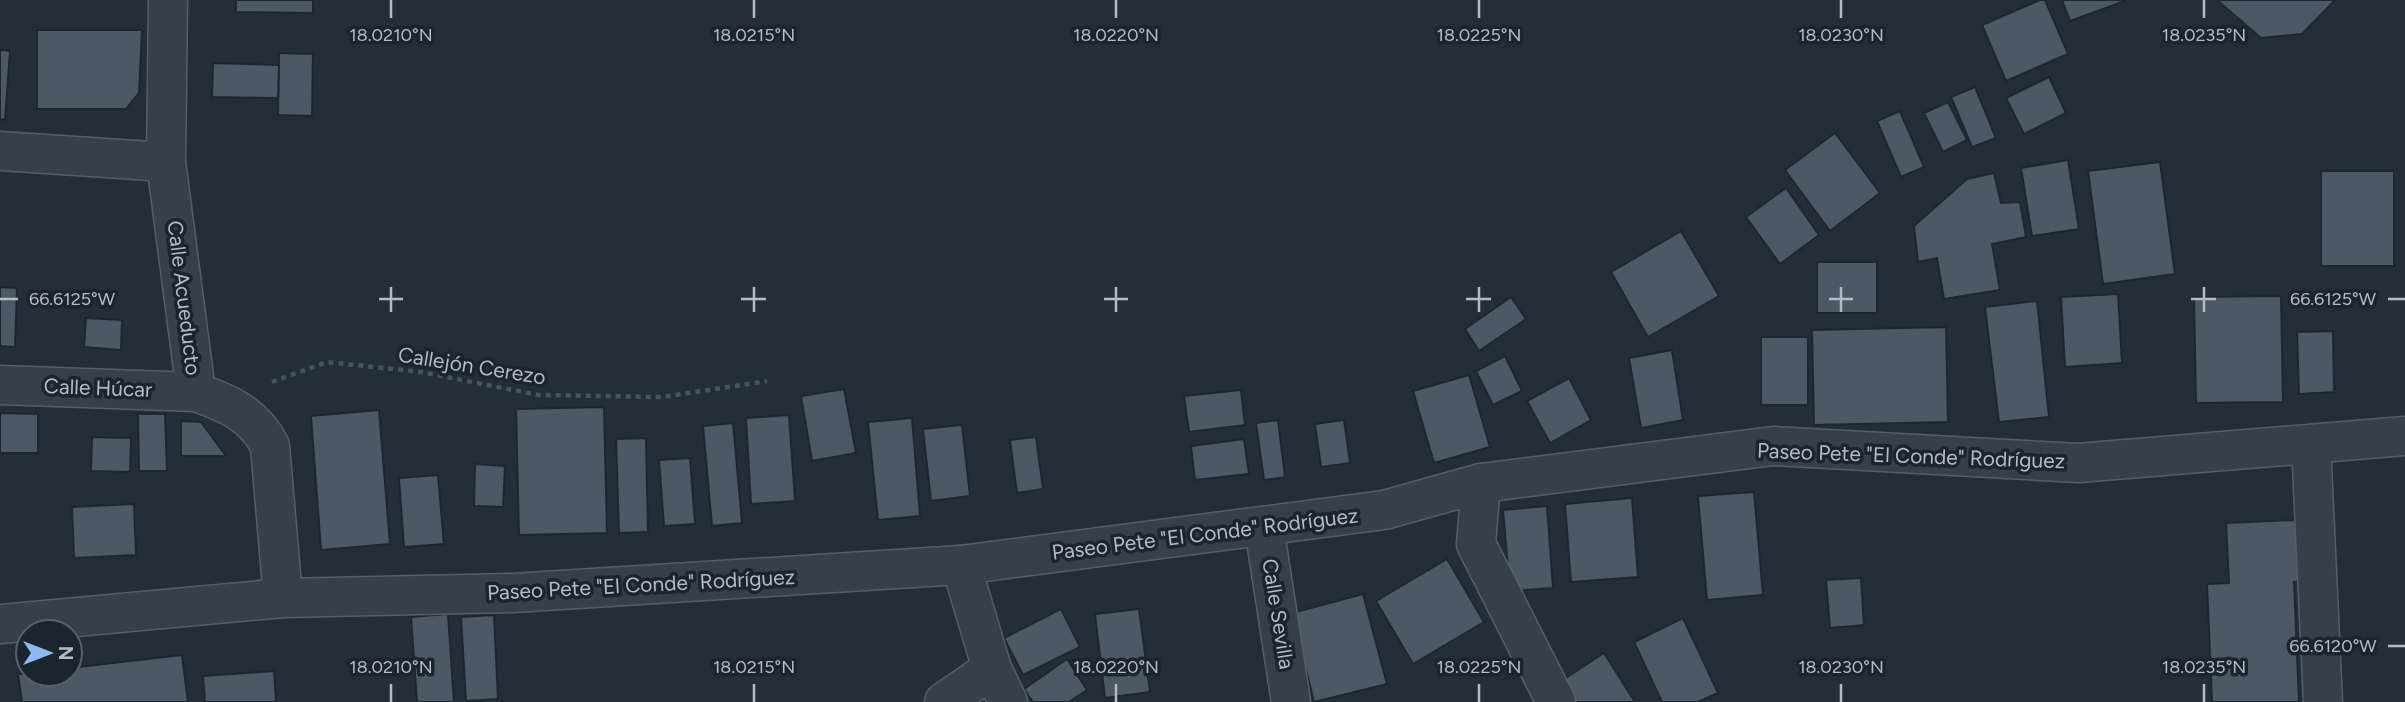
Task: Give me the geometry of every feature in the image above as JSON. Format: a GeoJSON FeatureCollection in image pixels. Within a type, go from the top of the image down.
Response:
{"type":"FeatureCollection","features":[{"type":"Feature","properties":{"kind":"street","name":"Calle Acueducto"},"geometry":{"type":"LineString","coordinates":[[168,0],[166,162],[208,396],[240,410],[257,424],[270,446],[283,598]]}},
{"type":"Feature","properties":{"kind":"street"},"geometry":{"type":"LineString","coordinates":[[0,151],[166,162]]}},
{"type":"Feature","properties":{"kind":"street","name":"Calle Húcar"},"geometry":{"type":"LineString","coordinates":[[0,385],[208,396]]}},
{"type":"Feature","properties":{"kind":"street","name":"Paseo Pete \"El Conde\" Rodríguez"},"geometry":{"type":"LineString","coordinates":[[0,624],[283,598],[513,593],[961,565],[1384,510],[1481,483],[1773,446],[2078,463],[2405,436]]}},
{"type":"Feature","properties":{"kind":"street"},"geometry":{"type":"LineString","coordinates":[[2311,444],[2323,702]]}},
{"type":"Feature","properties":{"kind":"street"},"geometry":{"type":"LineString","coordinates":[[1481,483],[1476,544],[1556,702]]}},
{"type":"Feature","properties":{"kind":"street","name":"Calle Sevilla"},"geometry":{"type":"LineString","coordinates":[[1264,527],[1291,702]]}},
{"type":"Feature","properties":{"kind":"street"},"geometry":{"type":"LineString","coordinates":[[944,702],[1000,685],[961,565]]}},
{"type":"Feature","properties":{"kind":"path","name":"Callejón Cerezo"},"geometry":{"type":"LineString","coordinates":[[208,396],[327,362],[421,372],[538,395],[663,397],[767,381]]}},
{"type":"Feature","properties":{"kind":"building"},"geometry":{"type":"Polygon","coordinates":[[[236,0],[313,0],[313,13],[236,12],[236,0]]]}},
{"type":"Feature","properties":{"kind":"building"},"geometry":{"type":"Polygon","coordinates":[[[2045,0],[2068,54],[2006,81],[1982,25],[2045,0]]]}},
{"type":"Feature","properties":{"kind":"building"},"geometry":{"type":"Polygon","coordinates":[[[2062,0],[2125,0],[2125,1],[2070,21],[2062,0]]]}},
{"type":"Feature","properties":{"kind":"building"},"geometry":{"type":"Polygon","coordinates":[[[2217,0],[2335,0],[2302,34],[2261,38],[2217,0]]]}},
{"type":"Feature","properties":{"kind":"building"},"geometry":{"type":"Polygon","coordinates":[[[37,30],[142,30],[139,93],[126,109],[37,109],[37,30]]]}},
{"type":"Feature","properties":{"kind":"building"},"geometry":{"type":"Polygon","coordinates":[[[0,50],[10,51],[5,120],[0,119],[0,50]]]}},
{"type":"Feature","properties":{"kind":"building"},"geometry":{"type":"Polygon","coordinates":[[[279,53],[313,54],[312,116],[278,115],[279,53]]]}},
{"type":"Feature","properties":{"kind":"building"},"geometry":{"type":"Polygon","coordinates":[[[213,63],[279,65],[278,98],[212,97],[213,63]]]}},
{"type":"Feature","properties":{"kind":"building"},"geometry":{"type":"Polygon","coordinates":[[[2049,77],[2066,113],[2024,134],[2006,98],[2049,77]]]}},
{"type":"Feature","properties":{"kind":"building"},"geometry":{"type":"Polygon","coordinates":[[[1975,87],[1996,138],[1972,147],[1951,97],[1975,87]]]}},
{"type":"Feature","properties":{"kind":"building"},"geometry":{"type":"Polygon","coordinates":[[[1948,102],[1967,140],[1943,152],[1924,113],[1948,102]]]}},
{"type":"Feature","properties":{"kind":"building"},"geometry":{"type":"Polygon","coordinates":[[[1900,111],[1924,167],[1901,177],[1877,121],[1900,111]]]}},
{"type":"Feature","properties":{"kind":"building"},"geometry":{"type":"Polygon","coordinates":[[[1835,133],[1880,193],[1830,231],[1785,170],[1835,133]]]}},
{"type":"Feature","properties":{"kind":"building"},"geometry":{"type":"Polygon","coordinates":[[[2068,160],[2079,229],[2032,236],[2021,168],[2068,160]]]}},
{"type":"Feature","properties":{"kind":"building"},"geometry":{"type":"Polygon","coordinates":[[[2160,162],[2175,274],[2103,284],[2088,171],[2160,162]]]}},
{"type":"Feature","properties":{"kind":"building"},"geometry":{"type":"Polygon","coordinates":[[[2321,171],[2394,171],[2394,266],[2321,266],[2321,171]]]}},
{"type":"Feature","properties":{"kind":"building"},"geometry":{"type":"Polygon","coordinates":[[[1994,173],[2001,203],[2020,202],[2026,237],[1992,244],[2000,290],[1944,299],[1937,258],[1918,262],[1914,226],[1967,179],[1994,173]]]}},
{"type":"Feature","properties":{"kind":"building"},"geometry":{"type":"Polygon","coordinates":[[[1786,188],[1819,235],[1780,264],[1746,217],[1786,188]]]}},
{"type":"Feature","properties":{"kind":"building"},"geometry":{"type":"Polygon","coordinates":[[[1681,231],[1719,296],[1648,337],[1611,272],[1681,231]]]}},
{"type":"Feature","properties":{"kind":"building"},"geometry":{"type":"Polygon","coordinates":[[[1817,262],[1877,262],[1877,313],[1817,313],[1817,262]]]}},
{"type":"Feature","properties":{"kind":"building"},"geometry":{"type":"Polygon","coordinates":[[[0,287],[17,288],[15,347],[0,346],[0,287]]]}},
{"type":"Feature","properties":{"kind":"building"},"geometry":{"type":"Polygon","coordinates":[[[2118,294],[2122,363],[2065,367],[2061,297],[2118,294]]]}},
{"type":"Feature","properties":{"kind":"building"},"geometry":{"type":"Polygon","coordinates":[[[2281,296],[2283,402],[2196,403],[2194,297],[2281,296]]]}},
{"type":"Feature","properties":{"kind":"building"},"geometry":{"type":"Polygon","coordinates":[[[1511,297],[1526,319],[1479,351],[1465,329],[1511,297]]]}},
{"type":"Feature","properties":{"kind":"building"},"geometry":{"type":"Polygon","coordinates":[[[2037,301],[2049,417],[1999,422],[1985,307],[2037,301]]]}},
{"type":"Feature","properties":{"kind":"building"},"geometry":{"type":"Polygon","coordinates":[[[86,318],[122,320],[121,350],[84,347],[86,318]]]}},
{"type":"Feature","properties":{"kind":"building"},"geometry":{"type":"Polygon","coordinates":[[[1946,327],[1948,422],[1814,425],[1812,330],[1946,327]]]}},
{"type":"Feature","properties":{"kind":"building"},"geometry":{"type":"Polygon","coordinates":[[[2333,331],[2334,392],[2299,394],[2297,332],[2333,331]]]}},
{"type":"Feature","properties":{"kind":"building"},"geometry":{"type":"Polygon","coordinates":[[[1761,337],[1808,337],[1808,405],[1761,405],[1761,337]]]}},
{"type":"Feature","properties":{"kind":"building"},"geometry":{"type":"Polygon","coordinates":[[[1672,350],[1683,420],[1641,428],[1629,358],[1672,350]]]}},
{"type":"Feature","properties":{"kind":"building"},"geometry":{"type":"Polygon","coordinates":[[[1505,356],[1522,391],[1493,405],[1476,371],[1505,356]]]}},
{"type":"Feature","properties":{"kind":"building"},"geometry":{"type":"Polygon","coordinates":[[[1469,375],[1490,447],[1434,463],[1413,391],[1469,375]]]}},
{"type":"Feature","properties":{"kind":"building"},"geometry":{"type":"Polygon","coordinates":[[[1569,378],[1591,420],[1550,443],[1527,401],[1569,378]]]}},
{"type":"Feature","properties":{"kind":"building"},"geometry":{"type":"Polygon","coordinates":[[[844,389],[856,453],[812,461],[801,396],[844,389]]]}},
{"type":"Feature","properties":{"kind":"building"},"geometry":{"type":"Polygon","coordinates":[[[1241,390],[1245,425],[1189,432],[1184,396],[1241,390]]]}},
{"type":"Feature","properties":{"kind":"building"},"geometry":{"type":"Polygon","coordinates":[[[604,407],[607,533],[519,535],[516,409],[604,407]]]}},
{"type":"Feature","properties":{"kind":"building"},"geometry":{"type":"Polygon","coordinates":[[[379,410],[390,544],[321,550],[311,416],[379,410]]]}},
{"type":"Feature","properties":{"kind":"building"},"geometry":{"type":"Polygon","coordinates":[[[0,413],[38,414],[38,453],[0,453],[0,413]]]}},
{"type":"Feature","properties":{"kind":"building"},"geometry":{"type":"Polygon","coordinates":[[[138,414],[165,414],[167,471],[139,471],[138,414]]]}},
{"type":"Feature","properties":{"kind":"building"},"geometry":{"type":"Polygon","coordinates":[[[789,415],[795,501],[751,504],[746,418],[789,415]]]}},
{"type":"Feature","properties":{"kind":"building"},"geometry":{"type":"Polygon","coordinates":[[[912,418],[920,516],[878,520],[868,422],[912,418]]]}},
{"type":"Feature","properties":{"kind":"building"},"geometry":{"type":"Polygon","coordinates":[[[1278,420],[1285,477],[1264,480],[1256,423],[1278,420]]]}},
{"type":"Feature","properties":{"kind":"building"},"geometry":{"type":"Polygon","coordinates":[[[1344,420],[1350,463],[1321,467],[1315,424],[1344,420]]]}},
{"type":"Feature","properties":{"kind":"building"},"geometry":{"type":"Polygon","coordinates":[[[181,421],[201,422],[226,456],[181,456],[181,421]]]}},
{"type":"Feature","properties":{"kind":"building"},"geometry":{"type":"Polygon","coordinates":[[[733,423],[742,523],[712,526],[703,426],[733,423]]]}},
{"type":"Feature","properties":{"kind":"building"},"geometry":{"type":"Polygon","coordinates":[[[962,425],[970,496],[931,501],[923,429],[962,425]]]}},
{"type":"Feature","properties":{"kind":"building"},"geometry":{"type":"Polygon","coordinates":[[[92,437],[131,438],[130,472],[91,471],[92,437]]]}},
{"type":"Feature","properties":{"kind":"building"},"geometry":{"type":"Polygon","coordinates":[[[1036,437],[1043,489],[1017,493],[1010,440],[1036,437]]]}},
{"type":"Feature","properties":{"kind":"building"},"geometry":{"type":"Polygon","coordinates":[[[646,438],[648,532],[619,533],[616,439],[646,438]]]}},
{"type":"Feature","properties":{"kind":"building"},"geometry":{"type":"Polygon","coordinates":[[[1244,439],[1249,474],[1195,480],[1191,446],[1244,439]]]}},
{"type":"Feature","properties":{"kind":"building"},"geometry":{"type":"Polygon","coordinates":[[[690,458],[695,524],[664,526],[659,460],[690,458]]]}},
{"type":"Feature","properties":{"kind":"building"},"geometry":{"type":"Polygon","coordinates":[[[475,464],[505,466],[503,507],[474,506],[475,464]]]}},
{"type":"Feature","properties":{"kind":"building"},"geometry":{"type":"Polygon","coordinates":[[[438,475],[444,544],[404,547],[399,478],[438,475]]]}},
{"type":"Feature","properties":{"kind":"building"},"geometry":{"type":"Polygon","coordinates":[[[1754,492],[1763,595],[1707,600],[1698,496],[1754,492]]]}},
{"type":"Feature","properties":{"kind":"building"},"geometry":{"type":"Polygon","coordinates":[[[1632,498],[1638,577],[1571,582],[1565,504],[1632,498]]]}},
{"type":"Feature","properties":{"kind":"building"},"geometry":{"type":"Polygon","coordinates":[[[134,504],[136,555],[74,558],[72,507],[134,504]]]}},
{"type":"Feature","properties":{"kind":"building"},"geometry":{"type":"Polygon","coordinates":[[[1547,506],[1553,588],[1510,591],[1503,510],[1547,506]]]}},
{"type":"Feature","properties":{"kind":"building"},"geometry":{"type":"Polygon","coordinates":[[[2296,520],[2299,581],[2294,582],[2299,702],[2212,702],[2207,584],[2229,583],[2226,523],[2296,520]]]}},
{"type":"Feature","properties":{"kind":"building"},"geometry":{"type":"Polygon","coordinates":[[[1447,559],[1484,622],[1413,664],[1376,601],[1447,559]]]}},
{"type":"Feature","properties":{"kind":"building"},"geometry":{"type":"Polygon","coordinates":[[[1861,578],[1864,625],[1830,628],[1826,580],[1861,578]]]}},
{"type":"Feature","properties":{"kind":"building"},"geometry":{"type":"Polygon","coordinates":[[[1363,594],[1387,684],[1314,702],[1292,613],[1363,594]]]}},
{"type":"Feature","properties":{"kind":"building"},"geometry":{"type":"Polygon","coordinates":[[[1061,609],[1080,647],[1023,675],[1004,638],[1061,609]]]}},
{"type":"Feature","properties":{"kind":"building"},"geometry":{"type":"Polygon","coordinates":[[[1139,609],[1150,692],[1105,698],[1095,614],[1139,609]]]}},
{"type":"Feature","properties":{"kind":"building"},"geometry":{"type":"Polygon","coordinates":[[[448,614],[454,702],[417,702],[411,617],[448,614]]]}},
{"type":"Feature","properties":{"kind":"building"},"geometry":{"type":"Polygon","coordinates":[[[494,615],[498,699],[466,701],[461,617],[494,615]]]}},
{"type":"Feature","properties":{"kind":"building"},"geometry":{"type":"Polygon","coordinates":[[[1683,618],[1718,693],[1698,702],[1662,702],[1634,642],[1683,618]]]}},
{"type":"Feature","properties":{"kind":"building"},"geometry":{"type":"Polygon","coordinates":[[[1604,653],[1635,702],[1574,702],[1561,681],[1604,653]]]}},
{"type":"Feature","properties":{"kind":"building"},"geometry":{"type":"Polygon","coordinates":[[[182,655],[188,702],[22,702],[20,688],[84,688],[84,666],[182,655]]]}},
{"type":"Feature","properties":{"kind":"building"},"geometry":{"type":"Polygon","coordinates":[[[1067,659],[1087,690],[1069,702],[1033,702],[1024,689],[1067,659]]]}},
{"type":"Feature","properties":{"kind":"building"},"geometry":{"type":"Polygon","coordinates":[[[274,671],[276,702],[205,702],[203,676],[274,671]]]}}]}
